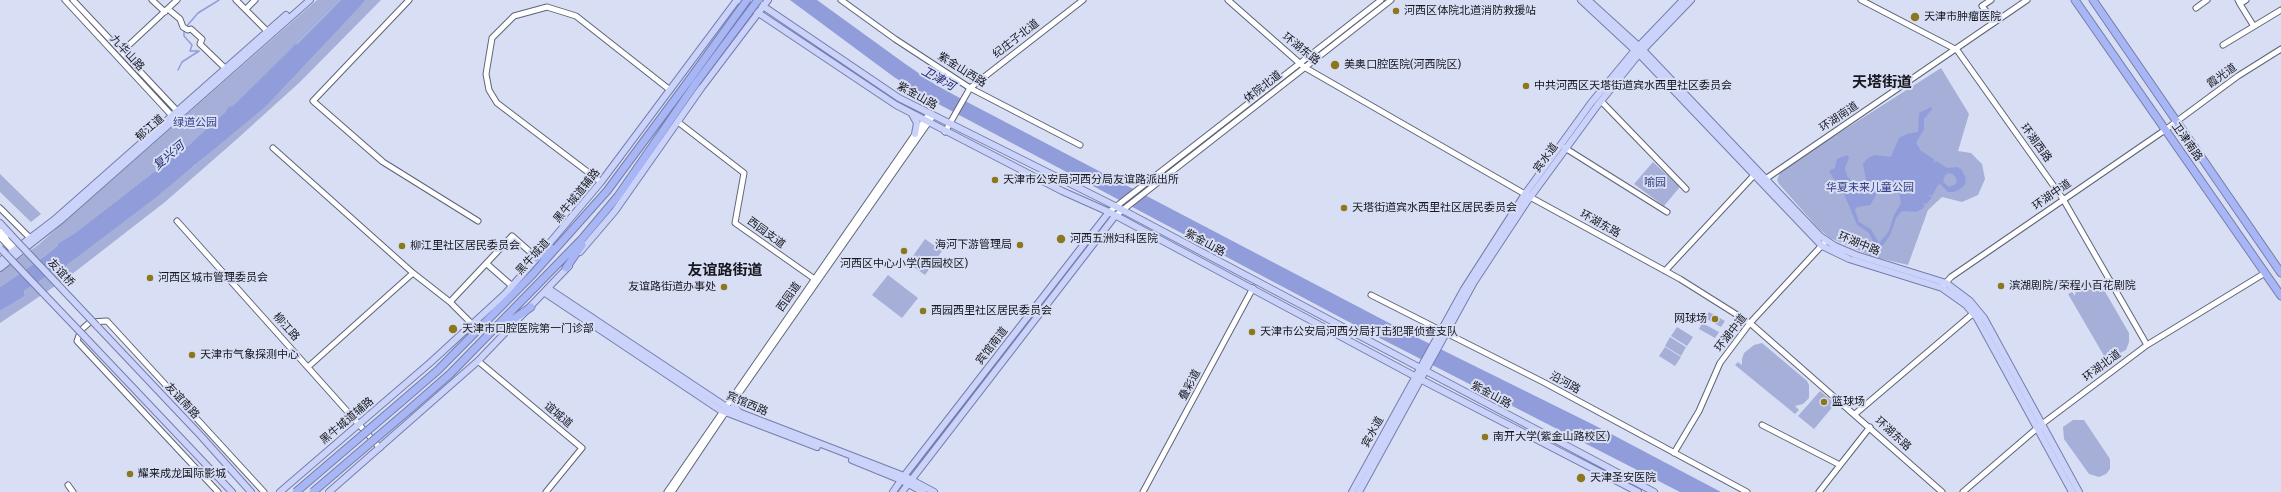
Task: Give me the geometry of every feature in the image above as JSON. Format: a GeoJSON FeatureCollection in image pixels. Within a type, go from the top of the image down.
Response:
{"type":"FeatureCollection","features":[{"type":"Feature","properties":{"kind":"highway","name":"黑牛城道"},"geometry":{"type":"LineString","coordinates":[[313,492],[410,409],[483,341],[540,284],[595,224],[618,196],[747,0]]}},
{"type":"Feature","properties":{"kind":"highway","name":"卫津南路"},"geometry":{"type":"LineString","coordinates":[[2075,0],[2281,296]]}},
{"type":"Feature","properties":{"kind":"highway","name":"卫津南路"},"geometry":{"type":"LineString","coordinates":[[2093,0],[2278,264],[2281,273]]}},
{"type":"Feature","properties":{"kind":"highway","name":"黑牛城道"},"geometry":{"type":"LineString","coordinates":[[296,492],[438,370],[497,310],[607,191],[693,81],[760,7]]}},
{"type":"Feature","properties":{"kind":"highway"},"geometry":{"type":"LineString","coordinates":[[566,268],[595,224]]}},
{"type":"Feature","properties":{"kind":"highway"},"geometry":{"type":"LineString","coordinates":[[537,258],[563,240]]}},
{"type":"Feature","properties":{"kind":"highway"},"geometry":{"type":"LineString","coordinates":[[497,310],[505,294]]}},
{"type":"Feature","properties":{"kind":"highway"},"geometry":{"type":"LineString","coordinates":[[483,341],[531,307]]}},
{"type":"Feature","properties":{"kind":"main road","name":"郁江道"},"geometry":{"type":"LineString","coordinates":[[0,265],[32,241],[269,33],[304,0]]}},
{"type":"Feature","properties":{"kind":"main road","name":"郁江道"},"geometry":{"type":"LineString","coordinates":[[269,33],[310,0]]}},
{"type":"Feature","properties":{"kind":"main road","name":"紫金山路"},"geometry":{"type":"LineString","coordinates":[[738,0],[760,7],[779,17],[878,85],[931,115],[1115,206],[1654,492]]}},
{"type":"Feature","properties":{"kind":"main road","name":"黑牛城道辅路"},"geometry":{"type":"LineString","coordinates":[[280,492],[473,325],[505,294],[601,182],[738,0]]}},
{"type":"Feature","properties":{"kind":"main road","name":"紫金山路"},"geometry":{"type":"LineString","coordinates":[[754,0],[774,23],[876,93],[924,121],[1062,191],[1109,212],[1418,378],[1638,492]]}},
{"type":"Feature","properties":{"kind":"main road"},"geometry":{"type":"LineString","coordinates":[[329,492],[478,360],[547,291],[615,211],[760,7],[768,0]]}},
{"type":"Feature","properties":{"kind":"main road"},"geometry":{"type":"LineString","coordinates":[[771,0],[773,8],[779,17]]}},
{"type":"Feature","properties":{"kind":"main road","name":"环湖中路"},"geometry":{"type":"LineString","coordinates":[[1581,0],[1639,51],[1650,56],[1763,181],[1824,243],[1944,285],[1962,294],[1976,312],[2042,424],[2079,492]]}},
{"type":"Feature","properties":{"kind":"main road","name":"环湖中路"},"geometry":{"type":"LineString","coordinates":[[1588,0],[1756,173]]}},
{"type":"Feature","properties":{"kind":"main road","name":"宾水道"},"geometry":{"type":"LineString","coordinates":[[1527,195],[1639,51],[1683,0]]}},
{"type":"Feature","properties":{"kind":"main road","name":"宾水道"},"geometry":{"type":"LineString","coordinates":[[1359,492],[1437,342],[1527,195],[1572,127],[1629,58],[1639,51],[1691,0]]}},
{"type":"Feature","properties":{"kind":"main road"},"geometry":{"type":"LineString","coordinates":[[909,112],[917,123],[917,135]]}},
{"type":"Feature","properties":{"kind":"main road","name":"宾馆南道"},"geometry":{"type":"LineString","coordinates":[[893,492],[902,478],[1109,212]]}},
{"type":"Feature","properties":{"kind":"main road","name":"宾馆南道"},"geometry":{"type":"LineString","coordinates":[[902,492],[909,481],[1116,216]]}},
{"type":"Feature","properties":{"kind":"main road","name":"友谊桥"},"geometry":{"type":"LineString","coordinates":[[0,223],[97,326]]}},
{"type":"Feature","properties":{"kind":"main road"},"geometry":{"type":"LineString","coordinates":[[0,248],[232,492]]}},
{"type":"Feature","properties":{"kind":"main road","name":"宾馆西路"},"geometry":{"type":"LineString","coordinates":[[547,291],[727,409],[934,492]]}},
{"type":"Feature","properties":{"kind":"main road","name":"环湖中路"},"geometry":{"type":"LineString","coordinates":[[1976,312],[2036,429],[2072,492]]}},
{"type":"Feature","properties":{"kind":"main road","name":"友谊南路"},"geometry":{"type":"LineString","coordinates":[[97,326],[201,436],[251,492]]}},
{"type":"Feature","properties":{"kind":"main road","name":"宾水道"},"geometry":{"type":"LineString","coordinates":[[1352,492],[1418,378]]}},
{"type":"Feature","properties":{"kind":"main road"},"geometry":{"type":"LineString","coordinates":[[733,398],[734,406],[739,415]]}},
{"type":"Feature","properties":{"kind":"main road","name":"宾馆西路"},"geometry":{"type":"LineString","coordinates":[[909,481],[923,492]]}},
{"type":"Feature","properties":{"kind":"street","name":"九华山路"},"geometry":{"type":"LineString","coordinates":[[65,0],[176,115]]}},
{"type":"Feature","properties":{"kind":"street","name":"九华山路"},"geometry":{"type":"LineString","coordinates":[[73,0],[176,115]]}},
{"type":"Feature","properties":{"kind":"street"},"geometry":{"type":"LineString","coordinates":[[152,0],[180,19],[185,28],[192,29],[202,39],[200,44],[227,70]]}},
{"type":"Feature","properties":{"kind":"street"},"geometry":{"type":"LineString","coordinates":[[129,45],[177,0]]}},
{"type":"Feature","properties":{"kind":"street"},"geometry":{"type":"LineString","coordinates":[[236,0],[269,33]]}},
{"type":"Feature","properties":{"kind":"street"},"geometry":{"type":"LineString","coordinates":[[246,9],[255,0]]}},
{"type":"Feature","properties":{"kind":"street"},"geometry":{"type":"LineString","coordinates":[[409,0],[313,100],[383,162],[478,221]]}},
{"type":"Feature","properties":{"kind":"street","name":"紫金山西路"},"geometry":{"type":"LineString","coordinates":[[841,0],[894,39],[970,88],[1080,145]]}},
{"type":"Feature","properties":{"kind":"street","name":"纪庄子北道"},"geometry":{"type":"LineString","coordinates":[[949,124],[970,88],[1083,0]]}},
{"type":"Feature","properties":{"kind":"street","name":"环湖东路"},"geometry":{"type":"LineString","coordinates":[[1228,0],[1304,67],[1527,195],[1665,271],[1750,323],[1870,427],[1942,492]]}},
{"type":"Feature","properties":{"kind":"street","name":"体院北道"},"geometry":{"type":"LineString","coordinates":[[1115,206],[1381,0]]}},
{"type":"Feature","properties":{"kind":"street","name":"体院北道"},"geometry":{"type":"LineString","coordinates":[[1122,210],[1391,0]]}},
{"type":"Feature","properties":{"kind":"street","name":"环湖西路"},"geometry":{"type":"LineString","coordinates":[[1861,0],[1956,50],[2064,199],[2147,345]]}},
{"type":"Feature","properties":{"kind":"street"},"geometry":{"type":"LineString","coordinates":[[1991,0],[1982,6],[1995,22]]}},
{"type":"Feature","properties":{"kind":"street","name":"环湖南道"},"geometry":{"type":"LineString","coordinates":[[1763,181],[2027,0]]}},
{"type":"Feature","properties":{"kind":"street"},"geometry":{"type":"LineString","coordinates":[[2196,8],[2207,0]]}},
{"type":"Feature","properties":{"kind":"street"},"geometry":{"type":"LineString","coordinates":[[2246,0],[2239,2],[2253,25]]}},
{"type":"Feature","properties":{"kind":"street"},"geometry":{"type":"LineString","coordinates":[[601,182],[497,103],[489,90],[486,74],[492,38],[514,16],[547,7],[576,16],[670,90]]}},
{"type":"Feature","properties":{"kind":"street"},"geometry":{"type":"LineString","coordinates":[[2223,45],[2253,25],[2281,10]]}},
{"type":"Feature","properties":{"kind":"street","name":"霞光道"},"geometry":{"type":"LineString","coordinates":[[2177,121],[2238,76],[2281,49]]}},
{"type":"Feature","properties":{"kind":"street"},"geometry":{"type":"LineString","coordinates":[[1601,101],[1686,189]]}},
{"type":"Feature","properties":{"kind":"street"},"geometry":{"type":"LineString","coordinates":[[911,104],[924,121]]}},
{"type":"Feature","properties":{"kind":"street","name":"西园道"},"geometry":{"type":"LineString","coordinates":[[672,492],[733,398],[917,135],[924,121],[931,115]]}},
{"type":"Feature","properties":{"kind":"street","name":"环湖中道"},"geometry":{"type":"LineString","coordinates":[[1944,285],[2064,199],[2177,121]]}},
{"type":"Feature","properties":{"kind":"street","name":"西园支道"},"geometry":{"type":"LineString","coordinates":[[678,122],[744,173],[735,223],[815,280]]}},
{"type":"Feature","properties":{"kind":"street"},"geometry":{"type":"LineString","coordinates":[[945,132],[949,124]]}},
{"type":"Feature","properties":{"kind":"street"},"geometry":{"type":"LineString","coordinates":[[273,148],[413,273],[450,302],[473,325]]}},
{"type":"Feature","properties":{"kind":"street"},"geometry":{"type":"LineString","coordinates":[[1565,148],[1667,212]]}},
{"type":"Feature","properties":{"kind":"street"},"geometry":{"type":"LineString","coordinates":[[1665,271],[1756,173]]}},
{"type":"Feature","properties":{"kind":"street"},"geometry":{"type":"LineString","coordinates":[[1109,212],[1115,206]]}},
{"type":"Feature","properties":{"kind":"street"},"geometry":{"type":"LineString","coordinates":[[0,208],[32,241]]}},
{"type":"Feature","properties":{"kind":"street"},"geometry":{"type":"LineString","coordinates":[[1116,216],[1122,210]]}},
{"type":"Feature","properties":{"kind":"street","name":"柳江路"},"geometry":{"type":"LineString","coordinates":[[177,221],[380,448]]}},
{"type":"Feature","properties":{"kind":"street"},"geometry":{"type":"LineString","coordinates":[[0,231],[17,252]]}},
{"type":"Feature","properties":{"kind":"street"},"geometry":{"type":"LineString","coordinates":[[450,302],[512,236],[537,258]]}},
{"type":"Feature","properties":{"kind":"street"},"geometry":{"type":"LineString","coordinates":[[0,237],[17,252]]}},
{"type":"Feature","properties":{"kind":"street","name":"环湖中道"},"geometry":{"type":"LineString","coordinates":[[1674,453],[1699,411],[1720,363],[1750,323],[1824,243]]}},
{"type":"Feature","properties":{"kind":"street"},"geometry":{"type":"LineString","coordinates":[[487,264],[512,286]]}},
{"type":"Feature","properties":{"kind":"street"},"geometry":{"type":"LineString","coordinates":[[308,367],[413,273]]}},
{"type":"Feature","properties":{"kind":"street","name":"环湖北道"},"geometry":{"type":"LineString","coordinates":[[1963,492],[2042,424],[2147,345],[2265,273]]}},
{"type":"Feature","properties":{"kind":"street","name":"叠彩道"},"geometry":{"type":"LineString","coordinates":[[1143,492],[1253,288]]}},
{"type":"Feature","properties":{"kind":"street","name":"沿河路"},"geometry":{"type":"LineString","coordinates":[[1370,295],[1545,383],[1748,492]]}},
{"type":"Feature","properties":{"kind":"street"},"geometry":{"type":"LineString","coordinates":[[1855,414],[1976,312]]}},
{"type":"Feature","properties":{"kind":"street"},"geometry":{"type":"LineString","coordinates":[[218,492],[77,341],[81,330],[90,322],[107,321],[264,492]]}},
{"type":"Feature","properties":{"kind":"street","name":"谊城道"},"geometry":{"type":"LineString","coordinates":[[478,360],[582,448],[546,492]]}},
{"type":"Feature","properties":{"kind":"street","name":"西园道"},"geometry":{"type":"LineString","coordinates":[[667,492],[727,409]]}},
{"type":"Feature","properties":{"kind":"street"},"geometry":{"type":"LineString","coordinates":[[1762,425],[1840,465]]}},
{"type":"Feature","properties":{"kind":"street"},"geometry":{"type":"LineString","coordinates":[[1819,492],[1870,427]]}},
{"type":"Feature","properties":{"kind":"street"},"geometry":{"type":"LineString","coordinates":[[68,485],[73,492]]}},
{"type":"Feature","properties":{"kind":"green space","name":"绿道公园"},"geometry":{"type":"Polygon","coordinates":[[[317,0],[341,0],[232,108],[190,144],[75,233],[57,244],[58,245],[45,256],[0,287],[0,272],[38,245],[317,0]]]}},
{"type":"Feature","properties":{"kind":"green space","name":"绿道公园"},"geometry":{"type":"Polygon","coordinates":[[[366,0],[381,0],[300,82],[237,139],[165,202],[67,278],[0,323],[0,311],[25,296],[24,291],[46,277],[59,271],[194,166],[266,103],[366,0]]]}},
{"type":"Feature","properties":{"kind":"green space","name":"华夏未来儿童公园"},"geometry":{"type":"Polygon","coordinates":[[[1941,68],[1969,114],[1958,151],[1971,153],[1982,164],[1985,179],[1978,195],[1962,202],[1942,197],[1928,210],[1908,265],[1874,257],[1830,238],[1819,229],[1779,184],[1777,180],[1781,170],[1941,68]]]}},
{"type":"Feature","properties":{"kind":"green space","name":"喻园"},"geometry":{"type":"Polygon","coordinates":[[[1653,162],[1679,186],[1664,206],[1634,184],[1653,162]]]}},
{"type":"Feature","properties":{"kind":"green space"},"geometry":{"type":"Polygon","coordinates":[[[0,174],[41,214],[31,222],[0,192],[0,174]]]}},
{"type":"Feature","properties":{"kind":"green space"},"geometry":{"type":"Polygon","coordinates":[[[925,239],[942,251],[925,275],[908,263],[925,239]]]}},
{"type":"Feature","properties":{"kind":"green space"},"geometry":{"type":"Polygon","coordinates":[[[888,275],[918,298],[902,318],[872,295],[888,275]]]}},
{"type":"Feature","properties":{"kind":"green space"},"geometry":{"type":"Polygon","coordinates":[[[2093,282],[2100,283],[2129,333],[2129,342],[2126,350],[2118,354],[2109,353],[2111,359],[2107,361],[2068,294],[2072,292],[2075,296],[2076,290],[2081,286],[2093,282]]]}},
{"type":"Feature","properties":{"kind":"green space","name":"网球场"},"geometry":{"type":"Polygon","coordinates":[[[1709,312],[1725,321],[1721,327],[1705,318],[1709,312]]]}},
{"type":"Feature","properties":{"kind":"green space","name":"网球场"},"geometry":{"type":"Polygon","coordinates":[[[1702,323],[1719,332],[1715,338],[1699,329],[1702,323]]]}},
{"type":"Feature","properties":{"kind":"green space"},"geometry":{"type":"Polygon","coordinates":[[[1677,327],[1693,337],[1687,346],[1671,336],[1677,327]]]}},
{"type":"Feature","properties":{"kind":"green space"},"geometry":{"type":"Polygon","coordinates":[[[1670,337],[1686,347],[1681,356],[1665,346],[1670,337]]]}},
{"type":"Feature","properties":{"kind":"green space"},"geometry":{"type":"Polygon","coordinates":[[[1762,343],[1807,381],[1809,385],[1809,398],[1803,404],[1795,406],[1799,410],[1795,414],[1735,365],[1738,362],[1742,365],[1744,353],[1754,345],[1762,343]]]}},
{"type":"Feature","properties":{"kind":"green space"},"geometry":{"type":"Polygon","coordinates":[[[1665,347],[1681,357],[1675,366],[1659,356],[1665,347]]]}},
{"type":"Feature","properties":{"kind":"green space"},"geometry":{"type":"Polygon","coordinates":[[[1820,391],[1835,404],[1814,429],[1798,416],[1820,391]]]}},
{"type":"Feature","properties":{"kind":"green space"},"geometry":{"type":"Polygon","coordinates":[[[2073,420],[2084,420],[2110,459],[2110,469],[2106,474],[2099,477],[2089,474],[2064,439],[2063,427],[2073,420]]]}},
{"type":"Feature","properties":{"kind":"shaded area"},"geometry":{"type":"Polygon","coordinates":[[[341,0],[366,0],[265,107],[155,198],[59,271],[46,277],[24,291],[25,296],[0,311],[0,287],[45,256],[58,245],[57,244],[75,233],[190,144],[227,111],[226,110],[230,106],[232,107],[294,46],[293,45],[297,44],[341,0]]]}},
{"type":"Feature","properties":{"kind":"shaded area"},"geometry":{"type":"Polygon","coordinates":[[[790,0],[817,0],[936,85],[969,103],[1414,336],[1596,426],[1721,492],[1680,492],[1366,331],[929,99],[894,77],[790,0]]]}},
{"type":"Feature","properties":{"kind":"shaded area"},"geometry":{"type":"Polygon","coordinates":[[[1931,107],[1932,109],[1924,119],[1924,129],[1916,143],[1921,151],[1934,159],[1934,163],[1936,161],[1947,168],[1957,167],[1961,169],[1966,178],[1965,184],[1962,188],[1954,192],[1948,192],[1940,184],[1938,185],[1932,196],[1927,194],[1932,198],[1926,204],[1922,203],[1925,206],[1922,209],[1916,212],[1902,211],[1896,218],[1890,235],[1883,245],[1876,248],[1869,233],[1857,225],[1844,194],[1831,188],[1831,183],[1835,181],[1829,171],[1835,168],[1837,159],[1847,155],[1849,157],[1845,168],[1847,176],[1854,185],[1862,185],[1866,180],[1863,164],[1868,158],[1875,155],[1891,157],[1899,138],[1907,134],[1918,132],[1919,113],[1931,107]],[[1949,173],[1945,175],[1943,182],[1949,187],[1956,184],[1957,180],[1953,174],[1949,173]],[[1894,182],[1881,187],[1870,205],[1857,207],[1855,210],[1859,222],[1871,229],[1879,243],[1889,231],[1894,215],[1901,203],[1898,188],[1894,182]]]}},
{"type":"Feature","properties":{"kind":"waterway"},"geometry":{"type":"LineString","coordinates":[[186,27],[198,13],[219,0]]}},
{"type":"Feature","properties":{"kind":"waterway"},"geometry":{"type":"LineString","coordinates":[[178,70],[182,62],[199,51],[190,51],[192,45],[184,36],[184,30]]}},
{"type":"Feature","properties":{"kind":"place","name":"河西区体院北道消防救援站"},"geometry":{"type":"Point","coordinates":[1396,11]}},
{"type":"Feature","properties":{"kind":"place","name":"天津市肿瘤医院"},"geometry":{"type":"Point","coordinates":[1915,17]}},
{"type":"Feature","properties":{"kind":"place","name":"美奥口腔医院(河西院区)"},"geometry":{"type":"Point","coordinates":[1335,65]}},
{"type":"Feature","properties":{"kind":"place","name":"中共河西区天塔街道宾水西里社区委员会"},"geometry":{"type":"Point","coordinates":[1526,86]}},
{"type":"Feature","properties":{"kind":"place","name":"天津市公安局河西分局友谊路派出所"},"geometry":{"type":"Point","coordinates":[995,180]}},
{"type":"Feature","properties":{"kind":"place","name":"天塔街道宾水西里社区居民委员会"},"geometry":{"type":"Point","coordinates":[1344,208]}},
{"type":"Feature","properties":{"kind":"place","name":"河西五洲妇科医院"},"geometry":{"type":"Point","coordinates":[1061,239]}},
{"type":"Feature","properties":{"kind":"place","name":"海河下游管理局"},"geometry":{"type":"Point","coordinates":[1020,245]}},
{"type":"Feature","properties":{"kind":"place","name":"柳江里社区居民委员会"},"geometry":{"type":"Point","coordinates":[402,246]}},
{"type":"Feature","properties":{"kind":"place","name":"河西区中心小学(西园校区)"},"geometry":{"type":"Point","coordinates":[904,251]}},
{"type":"Feature","properties":{"kind":"place","name":"河西区城市管理委员会"},"geometry":{"type":"Point","coordinates":[150,278]}},
{"type":"Feature","properties":{"kind":"place","name":"滨湖剧院/荣程小百花剧院"},"geometry":{"type":"Point","coordinates":[2001,286]}},
{"type":"Feature","properties":{"kind":"place","name":"友谊路街道办事处"},"geometry":{"type":"Point","coordinates":[724,287]}},
{"type":"Feature","properties":{"kind":"place","name":"西园西里社区居民委员会"},"geometry":{"type":"Point","coordinates":[923,311]}},
{"type":"Feature","properties":{"kind":"place","name":"网球场"},"geometry":{"type":"Point","coordinates":[1715,319]}},
{"type":"Feature","properties":{"kind":"place","name":"天津市口腔医院第一门诊部"},"geometry":{"type":"Point","coordinates":[453,329]}},
{"type":"Feature","properties":{"kind":"place","name":"天津市公安局河西分局打击犯罪侦查支队"},"geometry":{"type":"Point","coordinates":[1252,332]}},
{"type":"Feature","properties":{"kind":"place","name":"天津市气象探测中心"},"geometry":{"type":"Point","coordinates":[192,355]}},
{"type":"Feature","properties":{"kind":"place","name":"篮球场"},"geometry":{"type":"Point","coordinates":[1824,402]}},
{"type":"Feature","properties":{"kind":"place","name":"南开大学(紫金山路校区)"},"geometry":{"type":"Point","coordinates":[1485,437]}},
{"type":"Feature","properties":{"kind":"place","name":"耀来成龙国际影城"},"geometry":{"type":"Point","coordinates":[130,474]}},
{"type":"Feature","properties":{"kind":"place","name":"天津圣安医院"},"geometry":{"type":"Point","coordinates":[1581,478]}},
{"type":"Feature","properties":{"kind":"district","name":"天塔街道"},"geometry":{"type":"Point","coordinates":[1882,83]}},
{"type":"Feature","properties":{"kind":"district","name":"友谊路街道"},"geometry":{"type":"Point","coordinates":[725,271]}},
{"type":"Feature","properties":{"kind":"water label","name":"卫津河"},"geometry":{"type":"Point","coordinates":[938,79]}},
{"type":"Feature","properties":{"kind":"water label","name":"复兴河"},"geometry":{"type":"Point","coordinates":[169,156]}}]}
